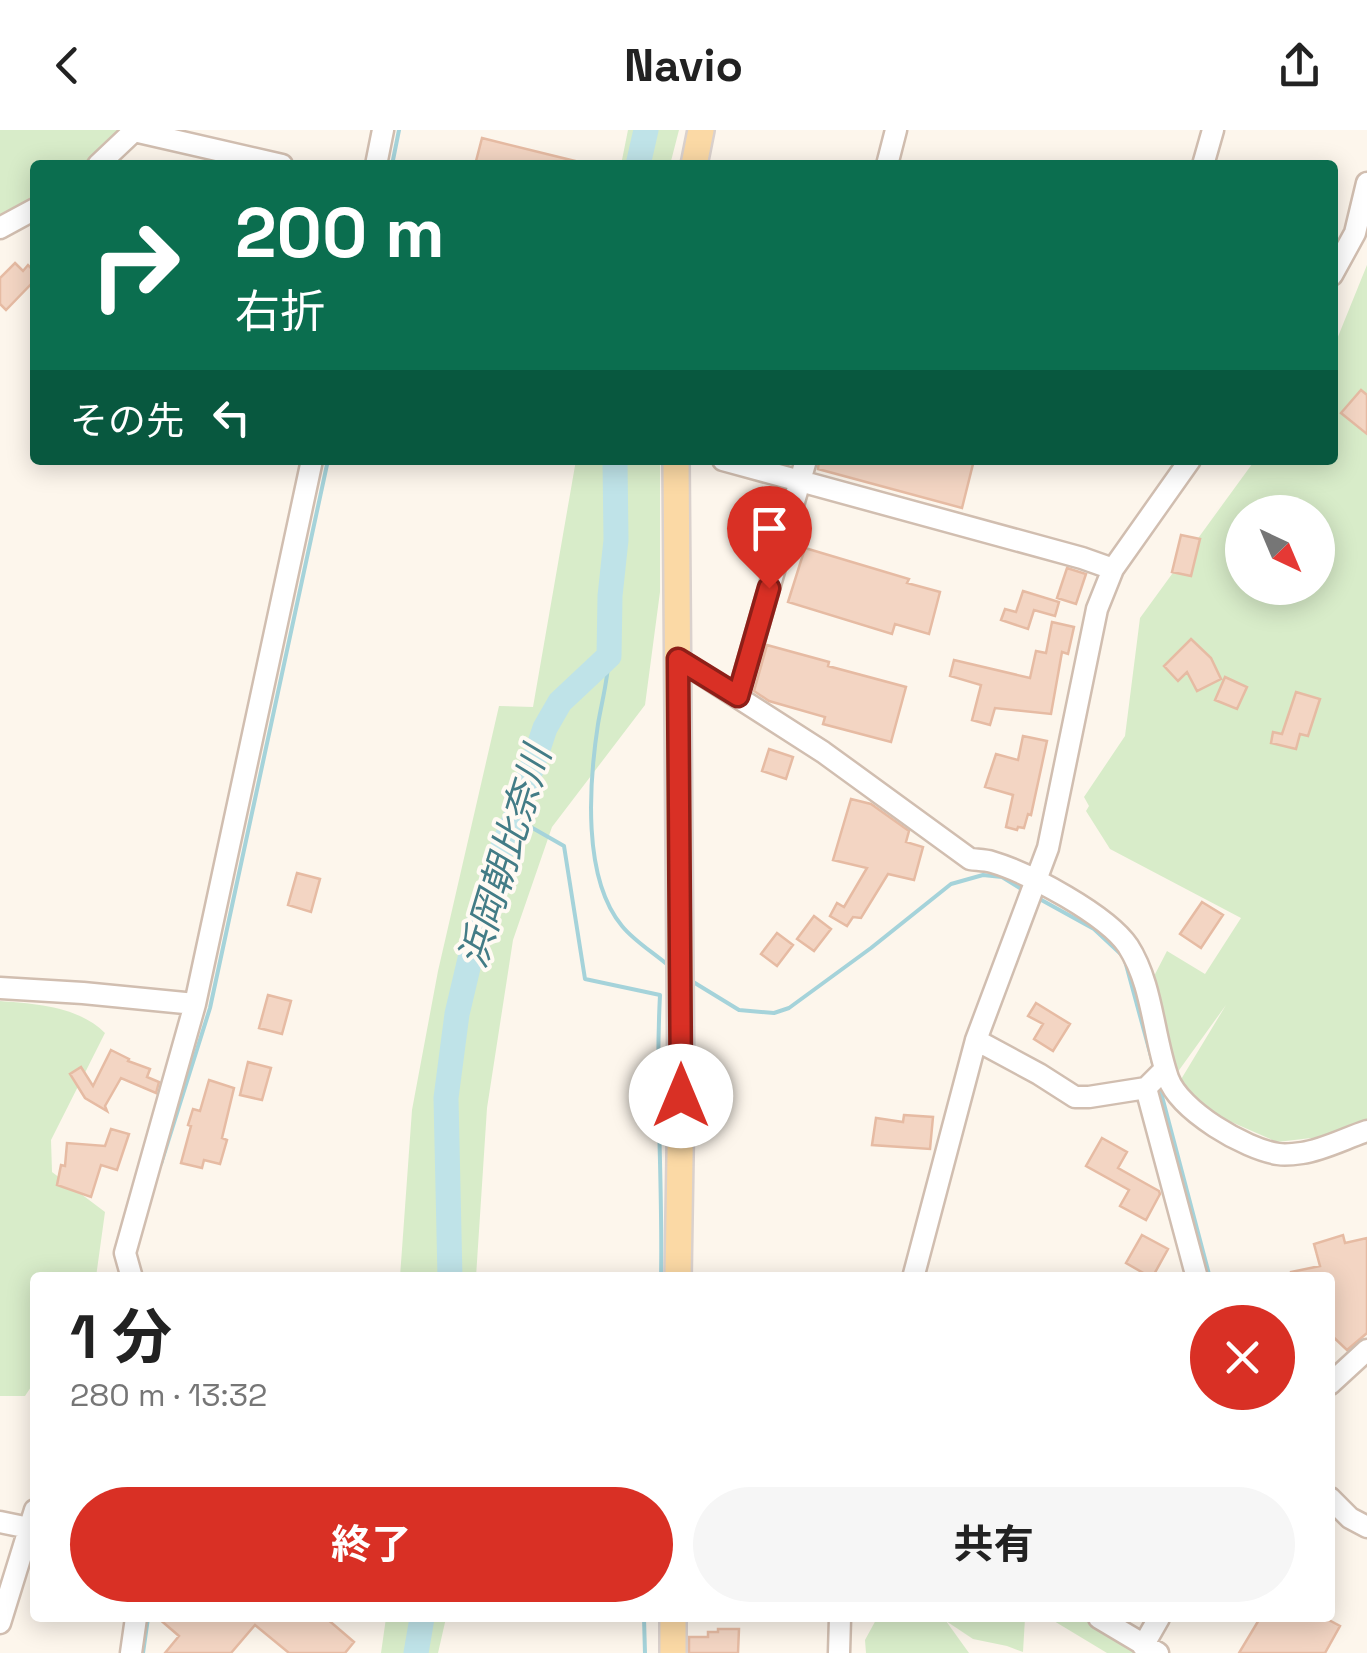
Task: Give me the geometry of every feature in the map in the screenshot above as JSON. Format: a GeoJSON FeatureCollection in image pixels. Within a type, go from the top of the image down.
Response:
{"type":"FeatureCollection","features":[{"type":"Feature","properties":{"kind":"main road"},"geometry":{"type":"LineString","coordinates":[[695,160],[701,130]]}},
{"type":"Feature","properties":{"kind":"main road"},"geometry":{"type":"LineString","coordinates":[[676,465],[681,1096],[678,1272]]}},
{"type":"Feature","properties":{"kind":"main road"},"geometry":{"type":"LineString","coordinates":[[673,1653],[674,1622]]}},
{"type":"Feature","properties":{"kind":"street"},"geometry":{"type":"LineString","coordinates":[[103,160],[135,130],[261,160]]}},
{"type":"Feature","properties":{"kind":"street"},"geometry":{"type":"LineString","coordinates":[[377,160],[384,130]]}},
{"type":"Feature","properties":{"kind":"street"},"geometry":{"type":"LineString","coordinates":[[887,160],[896,130]]}},
{"type":"Feature","properties":{"kind":"street"},"geometry":{"type":"LineString","coordinates":[[1205,160],[1212,130]]}},
{"type":"Feature","properties":{"kind":"street"},"geometry":{"type":"LineString","coordinates":[[1338,265],[1355,234],[1367,183]]}},
{"type":"Feature","properties":{"kind":"street"},"geometry":{"type":"LineString","coordinates":[[0,228],[30,212]]}},
{"type":"Feature","properties":{"kind":"street"},"geometry":{"type":"LineString","coordinates":[[118,1272],[195,1004],[311,465]]}},
{"type":"Feature","properties":{"kind":"street"},"geometry":{"type":"LineString","coordinates":[[764,465],[803,470],[1113,569]]}},
{"type":"Feature","properties":{"kind":"street"},"geometry":{"type":"LineString","coordinates":[[915,1272],[976,1040],[1048,848],[1097,609],[1113,569],[1186,465]]}},
{"type":"Feature","properties":{"kind":"street"},"geometry":{"type":"LineString","coordinates":[[738,696],[803,470]]}},
{"type":"Feature","properties":{"kind":"street"},"geometry":{"type":"LineString","coordinates":[[678,659],[823,752],[970,859],[992,862],[1036,880],[1110,924],[1128,948],[1144,983],[1170,1084],[1182,1100],[1208,1121],[1246,1144],[1279,1154],[1304,1153],[1367,1131]]}},
{"type":"Feature","properties":{"kind":"street"},"geometry":{"type":"LineString","coordinates":[[0,988],[195,1004]]}},
{"type":"Feature","properties":{"kind":"street"},"geometry":{"type":"LineString","coordinates":[[976,1040],[1075,1097],[1146,1088],[1165,1069]]}},
{"type":"Feature","properties":{"kind":"street"},"geometry":{"type":"LineString","coordinates":[[1146,1088],[1195,1272]]}},
{"type":"Feature","properties":{"kind":"street"},"geometry":{"type":"LineString","coordinates":[[125,1254],[130,1272]]}},
{"type":"Feature","properties":{"kind":"street"},"geometry":{"type":"LineString","coordinates":[[1335,1379],[1367,1350]]}},
{"type":"Feature","properties":{"kind":"street"},"geometry":{"type":"LineString","coordinates":[[1335,1503],[1350,1518],[1367,1526]]}},
{"type":"Feature","properties":{"kind":"street"},"geometry":{"type":"LineString","coordinates":[[0,1522],[30,1519]]}},
{"type":"Feature","properties":{"kind":"street"},"geometry":{"type":"LineString","coordinates":[[0,1624],[30,1526]]}},
{"type":"Feature","properties":{"kind":"street"},"geometry":{"type":"LineString","coordinates":[[130,1653],[135,1622]]}},
{"type":"Feature","properties":{"kind":"street"},"geometry":{"type":"LineString","coordinates":[[839,1653],[840,1622]]}},
{"type":"Feature","properties":{"kind":"street"},"geometry":{"type":"LineString","coordinates":[[1106,1622],[1150,1649],[1157,1622]]}},
{"type":"Feature","properties":{"kind":"green space"},"geometry":{"type":"Polygon","coordinates":[[[0,130],[122,130],[90,160],[30,160],[30,200],[0,215],[0,130]]]}},
{"type":"Feature","properties":{"kind":"green space"},"geometry":{"type":"Polygon","coordinates":[[[628,130],[679,130],[671,160],[622,160],[628,130]]]}},
{"type":"Feature","properties":{"kind":"green space"},"geometry":{"type":"Polygon","coordinates":[[[1367,265],[1367,1119],[1320,1137],[1277,1142],[1204,1110],[1180,1081],[1226,1005],[1177,1073],[1152,980],[1167,951],[1205,974],[1241,918],[1110,849],[1086,811],[1089,806],[1084,797],[1125,736],[1140,618],[1225,501],[1225,605],[1335,605],[1335,495],[1230,495],[1251,465],[1338,465],[1338,337],[1367,265]]]}},
{"type":"Feature","properties":{"kind":"green space"},"geometry":{"type":"Polygon","coordinates":[[[575,465],[660,465],[660,592],[645,705],[552,827],[513,940],[487,1108],[476,1272],[400,1272],[412,1110],[438,971],[499,706],[533,707],[575,465]]]}},
{"type":"Feature","properties":{"kind":"green space"},"geometry":{"type":"Polygon","coordinates":[[[0,1001],[69,1012],[105,1033],[51,1140],[52,1172],[105,1212],[97,1272],[30,1272],[30,1388],[25,1396],[0,1396],[0,1001]]]}},
{"type":"Feature","properties":{"kind":"green space"},"geometry":{"type":"Polygon","coordinates":[[[385,1622],[445,1622],[438,1653],[381,1653],[385,1622]]]}},
{"type":"Feature","properties":{"kind":"green space"},"geometry":{"type":"Polygon","coordinates":[[[875,1622],[947,1622],[969,1653],[866,1653],[865,1640],[875,1622]]]}},
{"type":"Feature","properties":{"kind":"green space"},"geometry":{"type":"Polygon","coordinates":[[[948,1622],[1025,1622],[1023,1652],[973,1639],[948,1622]]]}},
{"type":"Feature","properties":{"kind":"green space"},"geometry":{"type":"Polygon","coordinates":[[[1056,1622],[1089,1622],[1141,1653],[1107,1653],[1056,1622]]]}},
{"type":"Feature","properties":{"kind":"building"},"geometry":{"type":"Polygon","coordinates":[[[482,138],[571,160],[476,160],[482,138]]]}},
{"type":"Feature","properties":{"kind":"building"},"geometry":{"type":"Polygon","coordinates":[[[15,263],[23,271],[30,267],[30,285],[6,310],[0,304],[0,278],[15,263]]]}},
{"type":"Feature","properties":{"kind":"building"},"geometry":{"type":"Polygon","coordinates":[[[1361,390],[1367,395],[1367,434],[1341,413],[1361,390]]]}},
{"type":"Feature","properties":{"kind":"building"},"geometry":{"type":"Polygon","coordinates":[[[818,465],[973,465],[962,508],[818,469],[818,465]]]}},
{"type":"Feature","properties":{"kind":"building"},"geometry":{"type":"Polygon","coordinates":[[[1181,535],[1200,539],[1191,576],[1172,572],[1181,535]]]}},
{"type":"Feature","properties":{"kind":"building"},"geometry":{"type":"Polygon","coordinates":[[[805,548],[940,592],[929,634],[895,624],[892,634],[788,602],[805,548]]]}},
{"type":"Feature","properties":{"kind":"building"},"geometry":{"type":"Polygon","coordinates":[[[1067,568],[1086,574],[1076,604],[1057,598],[1067,568]]]}},
{"type":"Feature","properties":{"kind":"building"},"geometry":{"type":"Polygon","coordinates":[[[1023,591],[1059,602],[1055,616],[1034,610],[1028,629],[1001,620],[1005,609],[1016,612],[1023,591]]]}},
{"type":"Feature","properties":{"kind":"building"},"geometry":{"type":"Polygon","coordinates":[[[1052,622],[1074,627],[1068,654],[1062,652],[1051,714],[995,708],[990,725],[972,720],[981,685],[950,676],[954,660],[1030,678],[1036,651],[1046,653],[1052,622]]]}},
{"type":"Feature","properties":{"kind":"building"},"geometry":{"type":"Polygon","coordinates":[[[1191,639],[1211,658],[1221,679],[1197,691],[1187,672],[1178,681],[1164,666],[1191,639]]]}},
{"type":"Feature","properties":{"kind":"building"},"geometry":{"type":"Polygon","coordinates":[[[767,645],[906,687],[891,742],[823,724],[825,717],[769,701],[754,691],[767,645]]]}},
{"type":"Feature","properties":{"kind":"building"},"geometry":{"type":"Polygon","coordinates":[[[1225,677],[1247,687],[1237,709],[1215,700],[1225,677]]]}},
{"type":"Feature","properties":{"kind":"building"},"geometry":{"type":"Polygon","coordinates":[[[1296,692],[1320,699],[1308,736],[1300,734],[1296,749],[1271,743],[1273,732],[1282,734],[1296,692]]]}},
{"type":"Feature","properties":{"kind":"building"},"geometry":{"type":"Polygon","coordinates":[[[1023,736],[1047,741],[1031,815],[1028,814],[1024,828],[1017,830],[1006,827],[1013,795],[985,787],[996,754],[1018,760],[1023,736]]]}},
{"type":"Feature","properties":{"kind":"building"},"geometry":{"type":"Polygon","coordinates":[[[769,749],[793,757],[786,779],[762,771],[769,749]]]}},
{"type":"Feature","properties":{"kind":"building"},"geometry":{"type":"Polygon","coordinates":[[[851,799],[871,804],[909,831],[906,842],[923,847],[914,880],[888,874],[861,918],[853,917],[847,926],[830,916],[837,903],[844,907],[867,868],[833,860],[851,799]]]}},
{"type":"Feature","properties":{"kind":"building"},"geometry":{"type":"Polygon","coordinates":[[[297,873],[320,879],[311,912],[288,905],[297,873]]]}},
{"type":"Feature","properties":{"kind":"building"},"geometry":{"type":"Polygon","coordinates":[[[1202,902],[1223,915],[1201,948],[1180,934],[1202,902]]]}},
{"type":"Feature","properties":{"kind":"building"},"geometry":{"type":"Polygon","coordinates":[[[814,916],[831,929],[814,951],[797,939],[814,916]]]}},
{"type":"Feature","properties":{"kind":"building"},"geometry":{"type":"Polygon","coordinates":[[[777,933],[793,945],[777,966],[761,954],[777,933]]]}},
{"type":"Feature","properties":{"kind":"building"},"geometry":{"type":"Polygon","coordinates":[[[268,995],[291,1001],[282,1034],[259,1028],[268,995]]]}},
{"type":"Feature","properties":{"kind":"building"},"geometry":{"type":"Polygon","coordinates":[[[1036,1003],[1070,1024],[1053,1051],[1034,1039],[1043,1024],[1028,1016],[1036,1003]]]}},
{"type":"Feature","properties":{"kind":"building"},"geometry":{"type":"Polygon","coordinates":[[[111,1050],[150,1069],[147,1077],[159,1082],[156,1093],[121,1078],[105,1106],[107,1111],[85,1098],[70,1074],[81,1067],[93,1086],[111,1050]]]}},
{"type":"Feature","properties":{"kind":"building"},"geometry":{"type":"Polygon","coordinates":[[[248,1062],[271,1068],[262,1100],[240,1095],[248,1062]]]}},
{"type":"Feature","properties":{"kind":"building"},"geometry":{"type":"Polygon","coordinates":[[[209,1080],[234,1088],[220,1164],[204,1160],[202,1168],[181,1163],[193,1109],[200,1111],[209,1080]]]}},
{"type":"Feature","properties":{"kind":"building"},"geometry":{"type":"Polygon","coordinates":[[[904,1115],[933,1117],[930,1149],[872,1145],[876,1118],[903,1122],[904,1115]]]}},
{"type":"Feature","properties":{"kind":"building"},"geometry":{"type":"Polygon","coordinates":[[[111,1129],[129,1134],[117,1170],[101,1165],[91,1197],[57,1185],[61,1165],[65,1166],[67,1143],[105,1146],[111,1129]]]}},
{"type":"Feature","properties":{"kind":"building"},"geometry":{"type":"Polygon","coordinates":[[[1102,1138],[1127,1152],[1118,1168],[1159,1191],[1146,1220],[1120,1206],[1129,1190],[1086,1166],[1102,1138]]]}},
{"type":"Feature","properties":{"kind":"building"},"geometry":{"type":"Polygon","coordinates":[[[1142,1235],[1168,1249],[1155,1272],[1142,1272],[1126,1263],[1142,1235]]]}},
{"type":"Feature","properties":{"kind":"building"},"geometry":{"type":"Polygon","coordinates":[[[1343,1235],[1345,1243],[1367,1238],[1367,1333],[1347,1350],[1335,1339],[1335,1272],[1291,1272],[1320,1266],[1314,1244],[1343,1235]]]}},
{"type":"Feature","properties":{"kind":"building"},"geometry":{"type":"Polygon","coordinates":[[[163,1622],[331,1622],[354,1642],[345,1653],[289,1653],[255,1625],[231,1653],[165,1653],[179,1636],[163,1622]]]}},
{"type":"Feature","properties":{"kind":"building"},"geometry":{"type":"Polygon","coordinates":[[[1258,1622],[1332,1622],[1340,1626],[1325,1653],[1239,1653],[1258,1622]]]}},
{"type":"Feature","properties":{"kind":"building"},"geometry":{"type":"Polygon","coordinates":[[[739,1629],[738,1653],[689,1653],[689,1637],[708,1637],[708,1632],[739,1629]]]}},
{"type":"Feature","properties":{"kind":"waterway"},"geometry":{"type":"LineString","coordinates":[[393,160],[399,130]]}},
{"type":"Feature","properties":{"kind":"waterway","name":"浜岡朝比奈川"},"geometry":{"type":"LineString","coordinates":[[639,160],[646,130]]}},
{"type":"Feature","properties":{"kind":"waterway"},"geometry":{"type":"LineString","coordinates":[[161,1164],[210,1008],[327,465]]}},
{"type":"Feature","properties":{"kind":"waterway","name":"浜岡朝比奈川"},"geometry":{"type":"LineString","coordinates":[[450,1272],[446,1098],[457,1014],[479,921],[545,728],[560,702],[609,656],[616,540],[615,465]]}},
{"type":"Feature","properties":{"kind":"waterway"},"geometry":{"type":"LineString","coordinates":[[609,656],[592,774],[594,857],[609,906],[622,926],[669,966]]}},
{"type":"Feature","properties":{"kind":"waterway"},"geometry":{"type":"LineString","coordinates":[[515,818],[564,846],[585,979],[660,995],[661,1272]]}},
{"type":"Feature","properties":{"kind":"waterway"},"geometry":{"type":"LineString","coordinates":[[690,980],[739,1010],[774,1013],[789,1008],[951,884],[983,875],[1002,877],[1023,890]]}},
{"type":"Feature","properties":{"kind":"waterway"},"geometry":{"type":"LineString","coordinates":[[1036,897],[1094,929],[1124,957],[1155,1071]]}},
{"type":"Feature","properties":{"kind":"waterway"},"geometry":{"type":"LineString","coordinates":[[1159,1085],[1208,1272]]}},
{"type":"Feature","properties":{"kind":"waterway"},"geometry":{"type":"LineString","coordinates":[[143,1653],[147,1622]]}},
{"type":"Feature","properties":{"kind":"waterway","name":"浜岡朝比奈川"},"geometry":{"type":"LineString","coordinates":[[416,1653],[421,1622]]}},
{"type":"Feature","properties":{"kind":"waterway"},"geometry":{"type":"LineString","coordinates":[[644,1622],[645,1653]]}},
{"type":"Feature","properties":{"kind":"route"},"geometry":{"type":"LineString","coordinates":[[681,1096],[678,659],[738,696],[769,588]]}}]}
